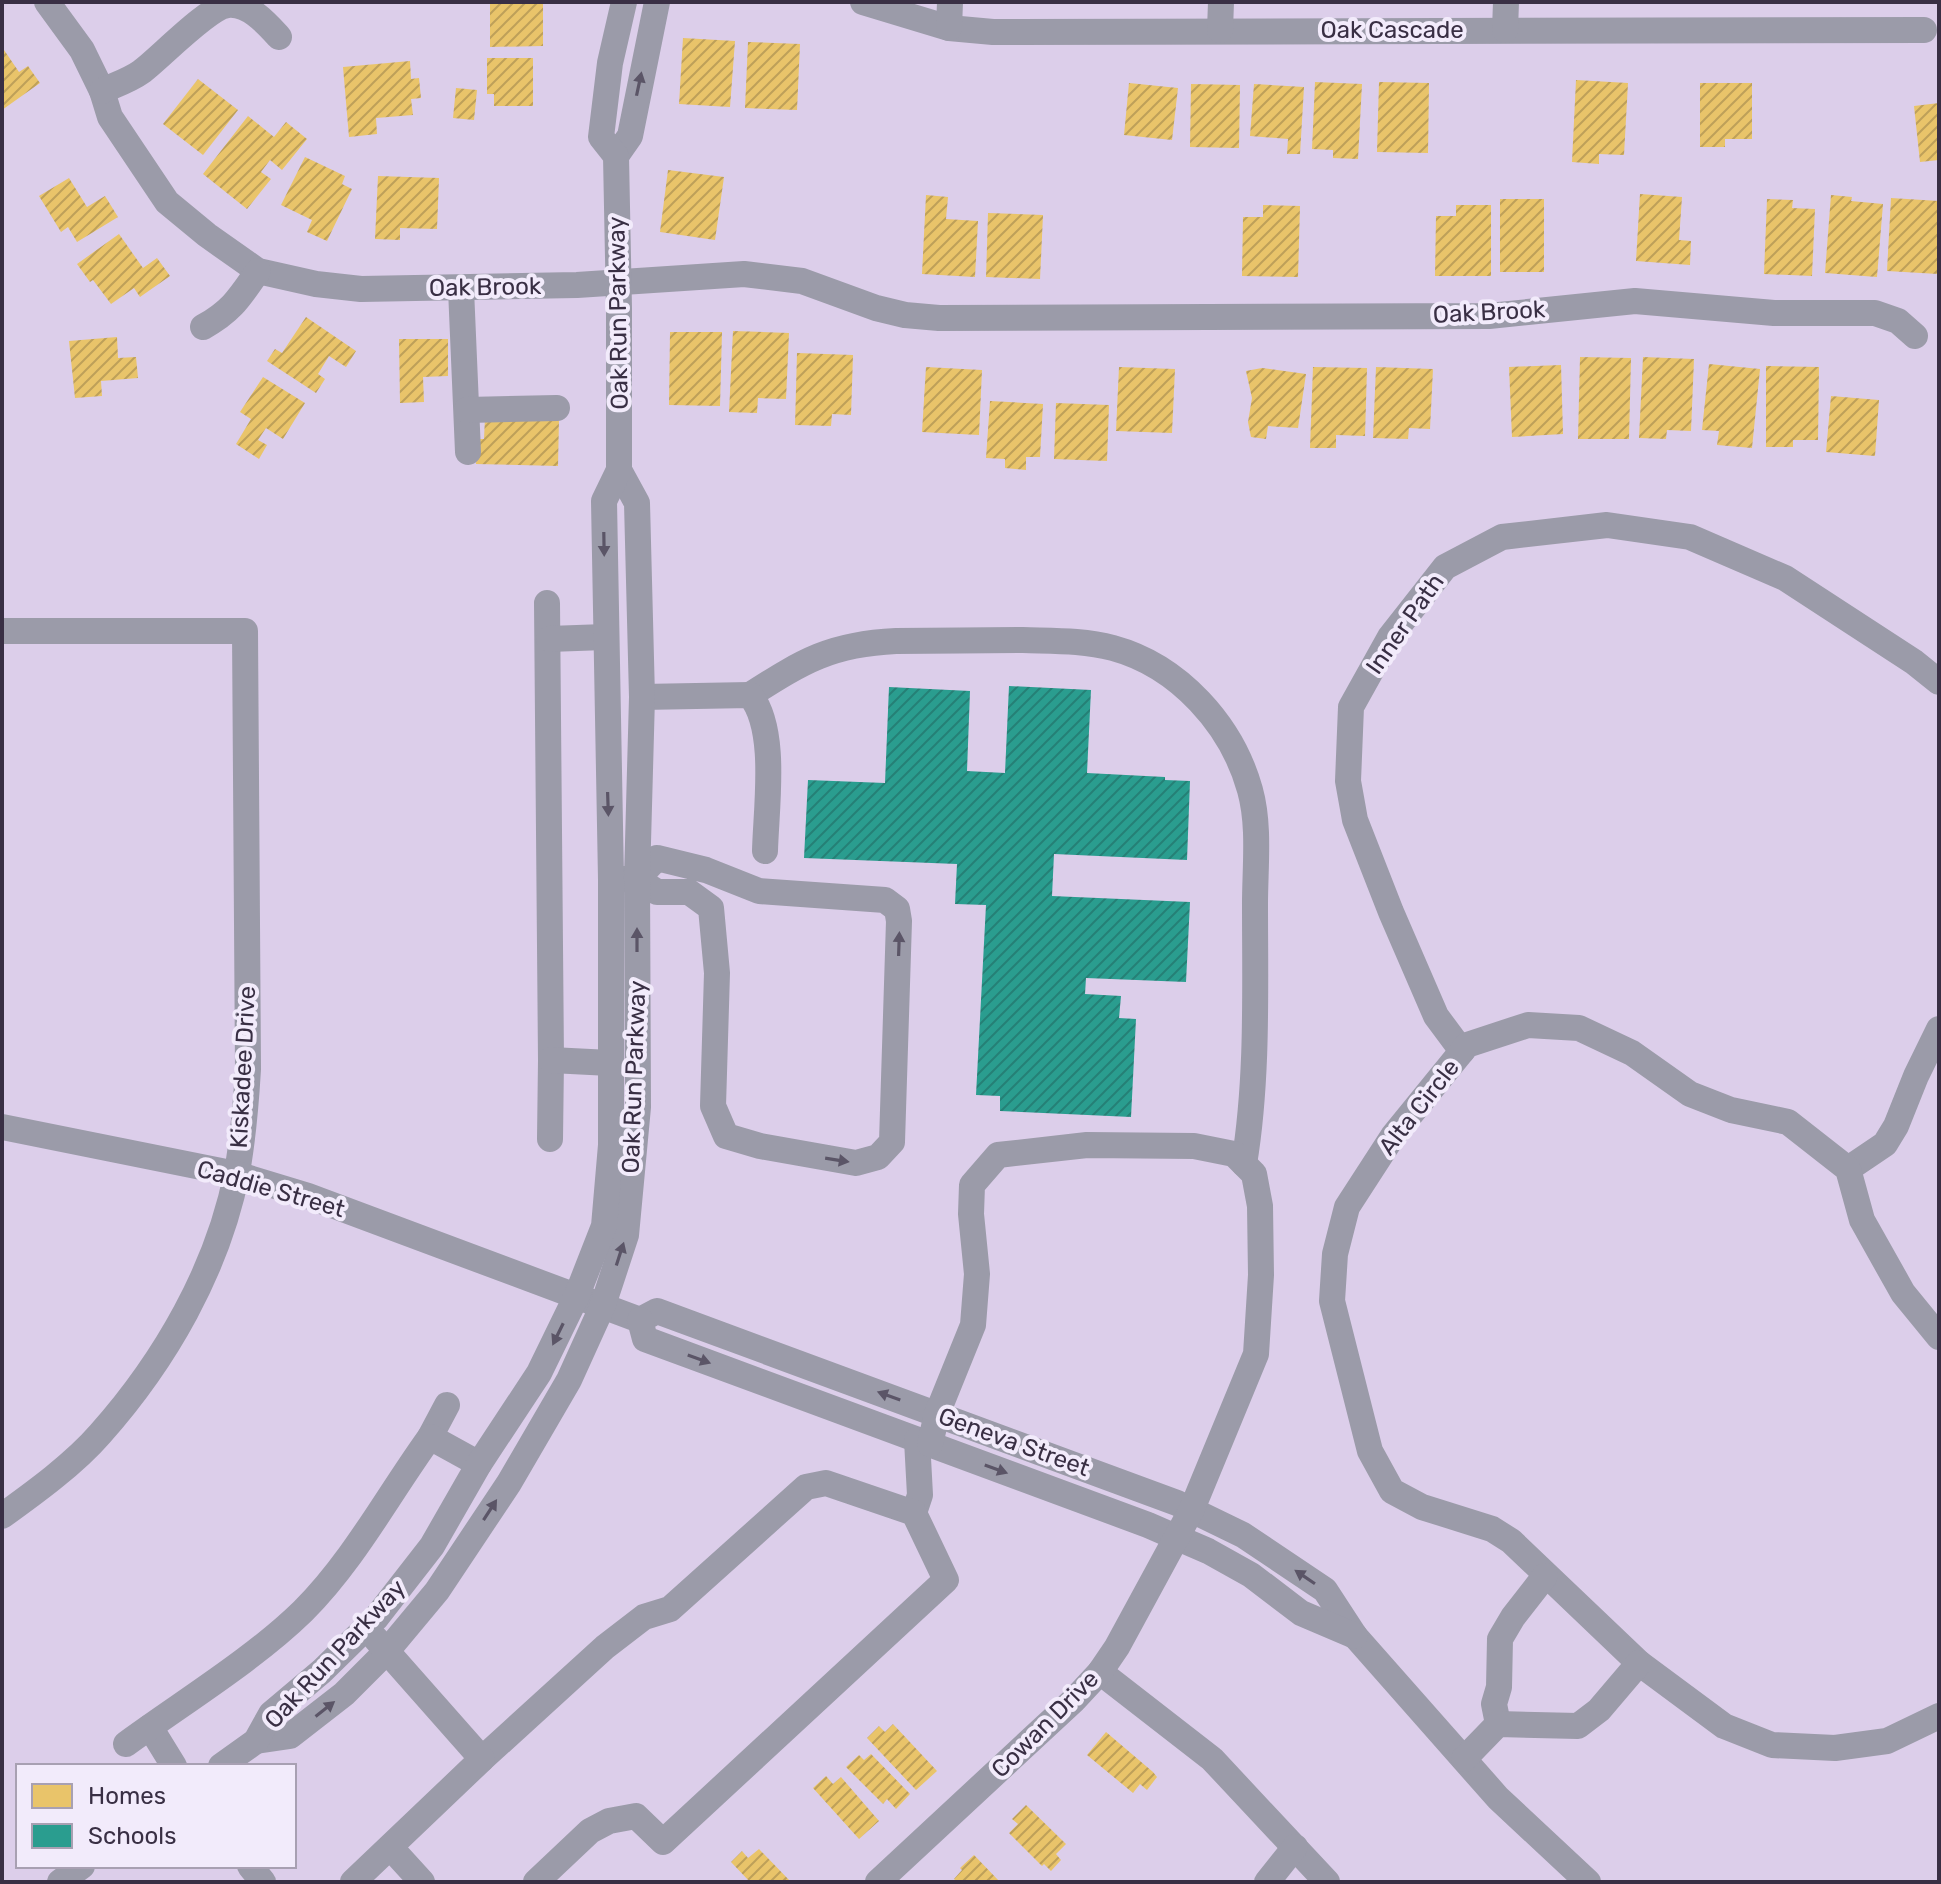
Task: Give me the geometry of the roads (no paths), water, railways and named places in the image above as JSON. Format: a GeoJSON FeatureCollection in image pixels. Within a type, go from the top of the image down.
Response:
{"type":"FeatureCollection","features":[{"type":"Feature","properties":{"kind":"street","name":"Oak Brook"},"geometry":{"type":"LineString","coordinates":[[47,2],[82,50],[102,91],[110,117],[167,202],[258,271],[316,284],[361,289],[461,289],[744,274],[802,281],[905,315],[1055,328],[1489,316],[1635,301],[1774,313],[1875,313],[1898,321],[1915,336]]}},
{"type":"Feature","properties":{"kind":"street","name":"Oak Run Parkway"},"geometry":{"type":"LineString","coordinates":[[616,156],[601,137],[601,127],[610,63],[624,2]]}},
{"type":"Feature","properties":{"kind":"street","name":"Oak Run Parkway"},"geometry":{"type":"LineString","coordinates":[[256,1741],[290,1736],[344,1694],[387,1651],[437,1591],[509,1483],[569,1380],[603,1305],[626,1235],[638,1107],[605,637],[604,501],[619,470],[616,156],[630,136],[657,2]]}},
{"type":"Feature","properties":{"kind":"street","name":"Oak Cascade"},"geometry":{"type":"LineString","coordinates":[[863,2],[950,15],[993,32],[1924,30]]}},
{"type":"Feature","properties":{"kind":"street"},"geometry":{"type":"LineString","coordinates":[[1220,30],[1221,2]]}},
{"type":"Feature","properties":{"kind":"street"},"geometry":{"type":"LineString","coordinates":[[1505,30],[1506,2]]}},
{"type":"Feature","properties":{"kind":"street"},"geometry":{"type":"LineString","coordinates":[[102,91],[138,74],[211,12],[226,4],[256,15],[279,37]]}},
{"type":"Feature","properties":{"kind":"street"},"geometry":{"type":"LineString","coordinates":[[203,327],[227,313],[258,271]]}},
{"type":"Feature","properties":{"kind":"street"},"geometry":{"type":"LineString","coordinates":[[461,289],[468,452]]}},
{"type":"Feature","properties":{"kind":"street"},"geometry":{"type":"LineString","coordinates":[[467,410],[557,408]]}},
{"type":"Feature","properties":{"kind":"street","name":"Oak Run Parkway"},"geometry":{"type":"LineString","coordinates":[[224,1764],[256,1741],[271,1714],[322,1671],[365,1628],[432,1546],[479,1464],[539,1373],[577,1295],[604,1226],[611,1145],[610,1063],[642,697],[637,503],[619,470]]}},
{"type":"Feature","properties":{"kind":"street","name":"Inner Path"},"geometry":{"type":"LineString","coordinates":[[1462,1051],[1436,1016],[1391,912],[1355,820],[1348,781],[1351,707],[1390,637],[1445,567],[1502,537],[1517,535],[1607,525],[1690,537],[1785,578],[1914,662],[1939,682]]}},
{"type":"Feature","properties":{"kind":"street"},"geometry":{"type":"LineString","coordinates":[[547,603],[550,1139]]}},
{"type":"Feature","properties":{"kind":"street","name":"Kiskadee Drive"},"geometry":{"type":"LineString","coordinates":[[2,631],[245,631],[248,1069],[245,1121],[236,1174],[207,1270],[171,1337],[137,1388],[98,1436],[31,1495],[2,1516]]}},
{"type":"Feature","properties":{"kind":"street"},"geometry":{"type":"LineString","coordinates":[[549,639],[605,637]]}},
{"type":"Feature","properties":{"kind":"street"},"geometry":{"type":"LineString","coordinates":[[642,697],[750,695],[802,662],[838,648],[866,642],[896,641],[1076,641],[1115,649],[1151,663],[1184,686],[1217,720],[1238,758],[1251,791],[1255,834],[1255,975],[1250,1121],[1244,1164]]}},
{"type":"Feature","properties":{"kind":"street"},"geometry":{"type":"LineString","coordinates":[[750,695],[760,708],[767,734],[765,851]]}},
{"type":"Feature","properties":{"kind":"street"},"geometry":{"type":"LineString","coordinates":[[657,858],[706,870],[759,891],[885,900],[897,909],[892,1142],[878,1157],[856,1163],[760,1146],[726,1136],[713,1106],[717,973],[711,908],[689,892],[657,892],[624,879],[657,858]]}},
{"type":"Feature","properties":{"kind":"street","name":"Alta Circle"},"geometry":{"type":"LineString","coordinates":[[1848,1169],[1788,1122],[1731,1110],[1690,1094],[1632,1053],[1579,1028],[1528,1025],[1467,1045],[1393,1136],[1347,1207],[1335,1254],[1332,1301],[1370,1451],[1392,1491],[1422,1507],[1492,1529],[1511,1541],[1639,1663],[1724,1726],[1772,1745],[1835,1748],[1887,1741],[1939,1716]]}},
{"type":"Feature","properties":{"kind":"street"},"geometry":{"type":"LineString","coordinates":[[1939,1029],[1885,1144],[1848,1169],[1862,1220],[1903,1293],[1939,1337]]}},
{"type":"Feature","properties":{"kind":"street"},"geometry":{"type":"LineString","coordinates":[[551,1060],[610,1063]]}},
{"type":"Feature","properties":{"kind":"street","name":"Caddie Street"},"geometry":{"type":"LineString","coordinates":[[2,1127],[236,1174],[308,1196],[577,1295]]}},
{"type":"Feature","properties":{"kind":"street"},"geometry":{"type":"LineString","coordinates":[[536,1882],[590,1831],[609,1821],[636,1816],[663,1842],[946,1580],[917,1504],[923,1442],[973,1325],[977,1274],[971,1214],[972,1185],[998,1155],[1087,1145],[1194,1146],[1234,1154],[1244,1164]]}},
{"type":"Feature","properties":{"kind":"street","name":"Cowan Drive"},"geometry":{"type":"LineString","coordinates":[[878,1882],[1074,1700],[1100,1672],[1117,1647],[1192,1509],[1256,1354],[1261,1275],[1260,1206],[1254,1174],[1244,1164]]}},
{"type":"Feature","properties":{"kind":"street","name":"Geneva Street"},"geometry":{"type":"LineString","coordinates":[[577,1295],[640,1320],[657,1311],[1192,1509],[1243,1535],[1325,1590],[1355,1636],[1498,1798],[1588,1882]]}},
{"type":"Feature","properties":{"kind":"street","name":"Geneva Street"},"geometry":{"type":"LineString","coordinates":[[640,1320],[645,1339],[1176,1538],[1251,1575],[1301,1613],[1355,1636]]}},
{"type":"Feature","properties":{"kind":"street"},"geometry":{"type":"LineString","coordinates":[[126,1744],[230,1669],[303,1611],[362,1539],[430,1437],[447,1405]]}},
{"type":"Feature","properties":{"kind":"street"},"geometry":{"type":"LineString","coordinates":[[430,1437],[479,1464]]}},
{"type":"Feature","properties":{"kind":"street"},"geometry":{"type":"LineString","coordinates":[[917,1504],[955,1454]]}},
{"type":"Feature","properties":{"kind":"street"},"geometry":{"type":"LineString","coordinates":[[353,1882],[605,1647],[644,1617],[670,1609],[806,1487],[826,1483],[917,1504]]}},
{"type":"Feature","properties":{"kind":"street"},"geometry":{"type":"LineString","coordinates":[[1498,1724],[1494,1704],[1499,1687],[1500,1639],[1545,1576]]}},
{"type":"Feature","properties":{"kind":"street"},"geometry":{"type":"LineString","coordinates":[[365,1628],[482,1759]]}},
{"type":"Feature","properties":{"kind":"street"},"geometry":{"type":"LineString","coordinates":[[1464,1759],[1498,1724],[1578,1726],[1599,1710],[1639,1663]]}},
{"type":"Feature","properties":{"kind":"street"},"geometry":{"type":"LineString","coordinates":[[1100,1672],[1212,1759],[1327,1882]]}},
{"type":"Feature","properties":{"kind":"street"},"geometry":{"type":"LineString","coordinates":[[150,1727],[173,1764]]}},
{"type":"Feature","properties":{"kind":"street"},"geometry":{"type":"LineString","coordinates":[[1267,1882],[1295,1847]]}},
{"type":"Feature","properties":{"kind":"street"},"geometry":{"type":"LineString","coordinates":[[391,1848],[422,1882]]}},
{"type":"Feature","properties":{"kind":"street"},"geometry":{"type":"LineString","coordinates":[[60,1882],[79,1868]]}}]}
